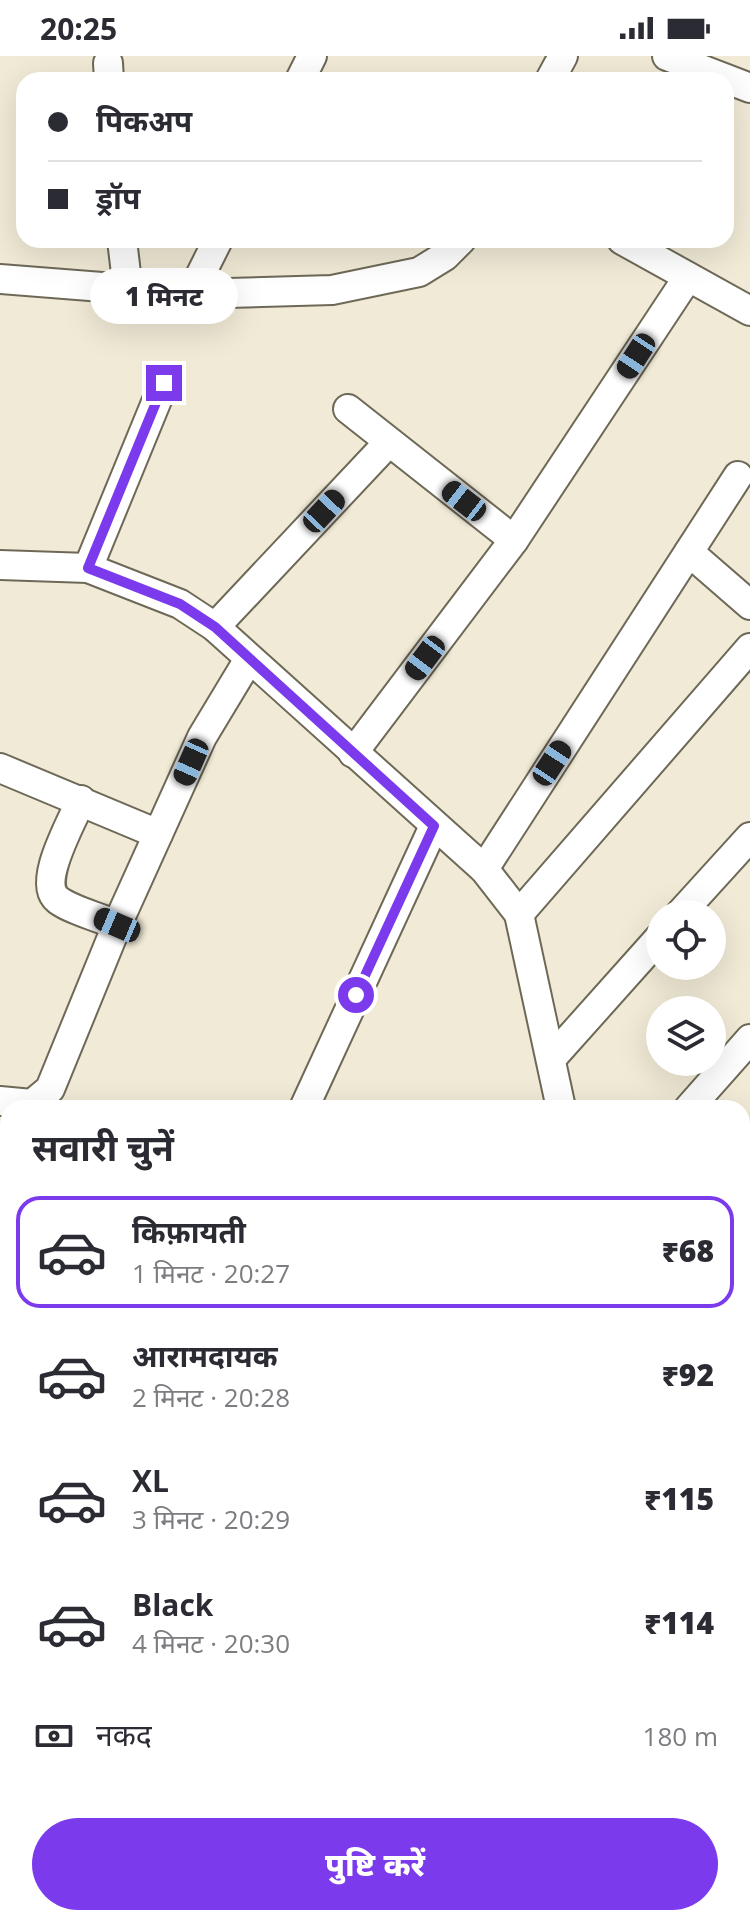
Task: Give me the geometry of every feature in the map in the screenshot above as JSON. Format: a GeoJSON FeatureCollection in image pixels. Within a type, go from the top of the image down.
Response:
{"type":"FeatureCollection","features":[{"type":"Feature","properties":{"kind":"street"},"geometry":{"type":"LineString","coordinates":[[667,56],[708,72]]}},
{"type":"Feature","properties":{"kind":"street"},"geometry":{"type":"LineString","coordinates":[[123,248],[128,290]]}},
{"type":"Feature","properties":{"kind":"street"},"geometry":{"type":"LineString","coordinates":[[191,294],[214,248]]}},
{"type":"Feature","properties":{"kind":"street"},"geometry":{"type":"LineString","coordinates":[[0,279],[191,294],[332,290],[419,272],[453,248]]}},
{"type":"Feature","properties":{"kind":"street"},"geometry":{"type":"LineString","coordinates":[[636,248],[750,311]]}},
{"type":"Feature","properties":{"kind":"street"},"geometry":{"type":"LineString","coordinates":[[353,753],[514,540],[688,277]]}},
{"type":"Feature","properties":{"kind":"street"},"geometry":{"type":"LineString","coordinates":[[88,568],[164,383]]}},
{"type":"Feature","properties":{"kind":"street"},"geometry":{"type":"LineString","coordinates":[[348,409],[514,540]]}},
{"type":"Feature","properties":{"kind":"street"},"geometry":{"type":"LineString","coordinates":[[215,627],[389,442]]}},
{"type":"Feature","properties":{"kind":"street"},"geometry":{"type":"LineString","coordinates":[[484,869],[738,476]]}},
{"type":"Feature","properties":{"kind":"street"},"geometry":{"type":"LineString","coordinates":[[689,552],[750,605]]}},
{"type":"Feature","properties":{"kind":"street"},"geometry":{"type":"LineString","coordinates":[[0,565],[88,568],[180,604],[215,627],[484,869],[519,914],[551,1059],[556,1100]]}},
{"type":"Feature","properties":{"kind":"street"},"geometry":{"type":"LineString","coordinates":[[519,914],[750,648]]}},
{"type":"Feature","properties":{"kind":"street"},"geometry":{"type":"LineString","coordinates":[[39,1100],[50,1089],[60,1070],[117,925],[202,737],[249,659]]}},
{"type":"Feature","properties":{"kind":"street"},"geometry":{"type":"LineString","coordinates":[[0,768],[158,834]]}},
{"type":"Feature","properties":{"kind":"street"},"geometry":{"type":"LineString","coordinates":[[81,800],[49,875],[49,889],[58,900],[117,925]]}},
{"type":"Feature","properties":{"kind":"street"},"geometry":{"type":"LineString","coordinates":[[308,1100],[434,826]]}},
{"type":"Feature","properties":{"kind":"street"},"geometry":{"type":"LineString","coordinates":[[693,900],[750,837]]}},
{"type":"Feature","properties":{"kind":"street"},"geometry":{"type":"LineString","coordinates":[[551,1059],[646,953]]}},
{"type":"Feature","properties":{"kind":"street"},"geometry":{"type":"LineString","coordinates":[[696,1100],[750,1039]]}},
{"type":"Feature","properties":{"kind":"route"},"geometry":{"type":"LineString","coordinates":[[164,383],[88,568],[180,604],[215,627],[434,826],[356,995]]}}]}
